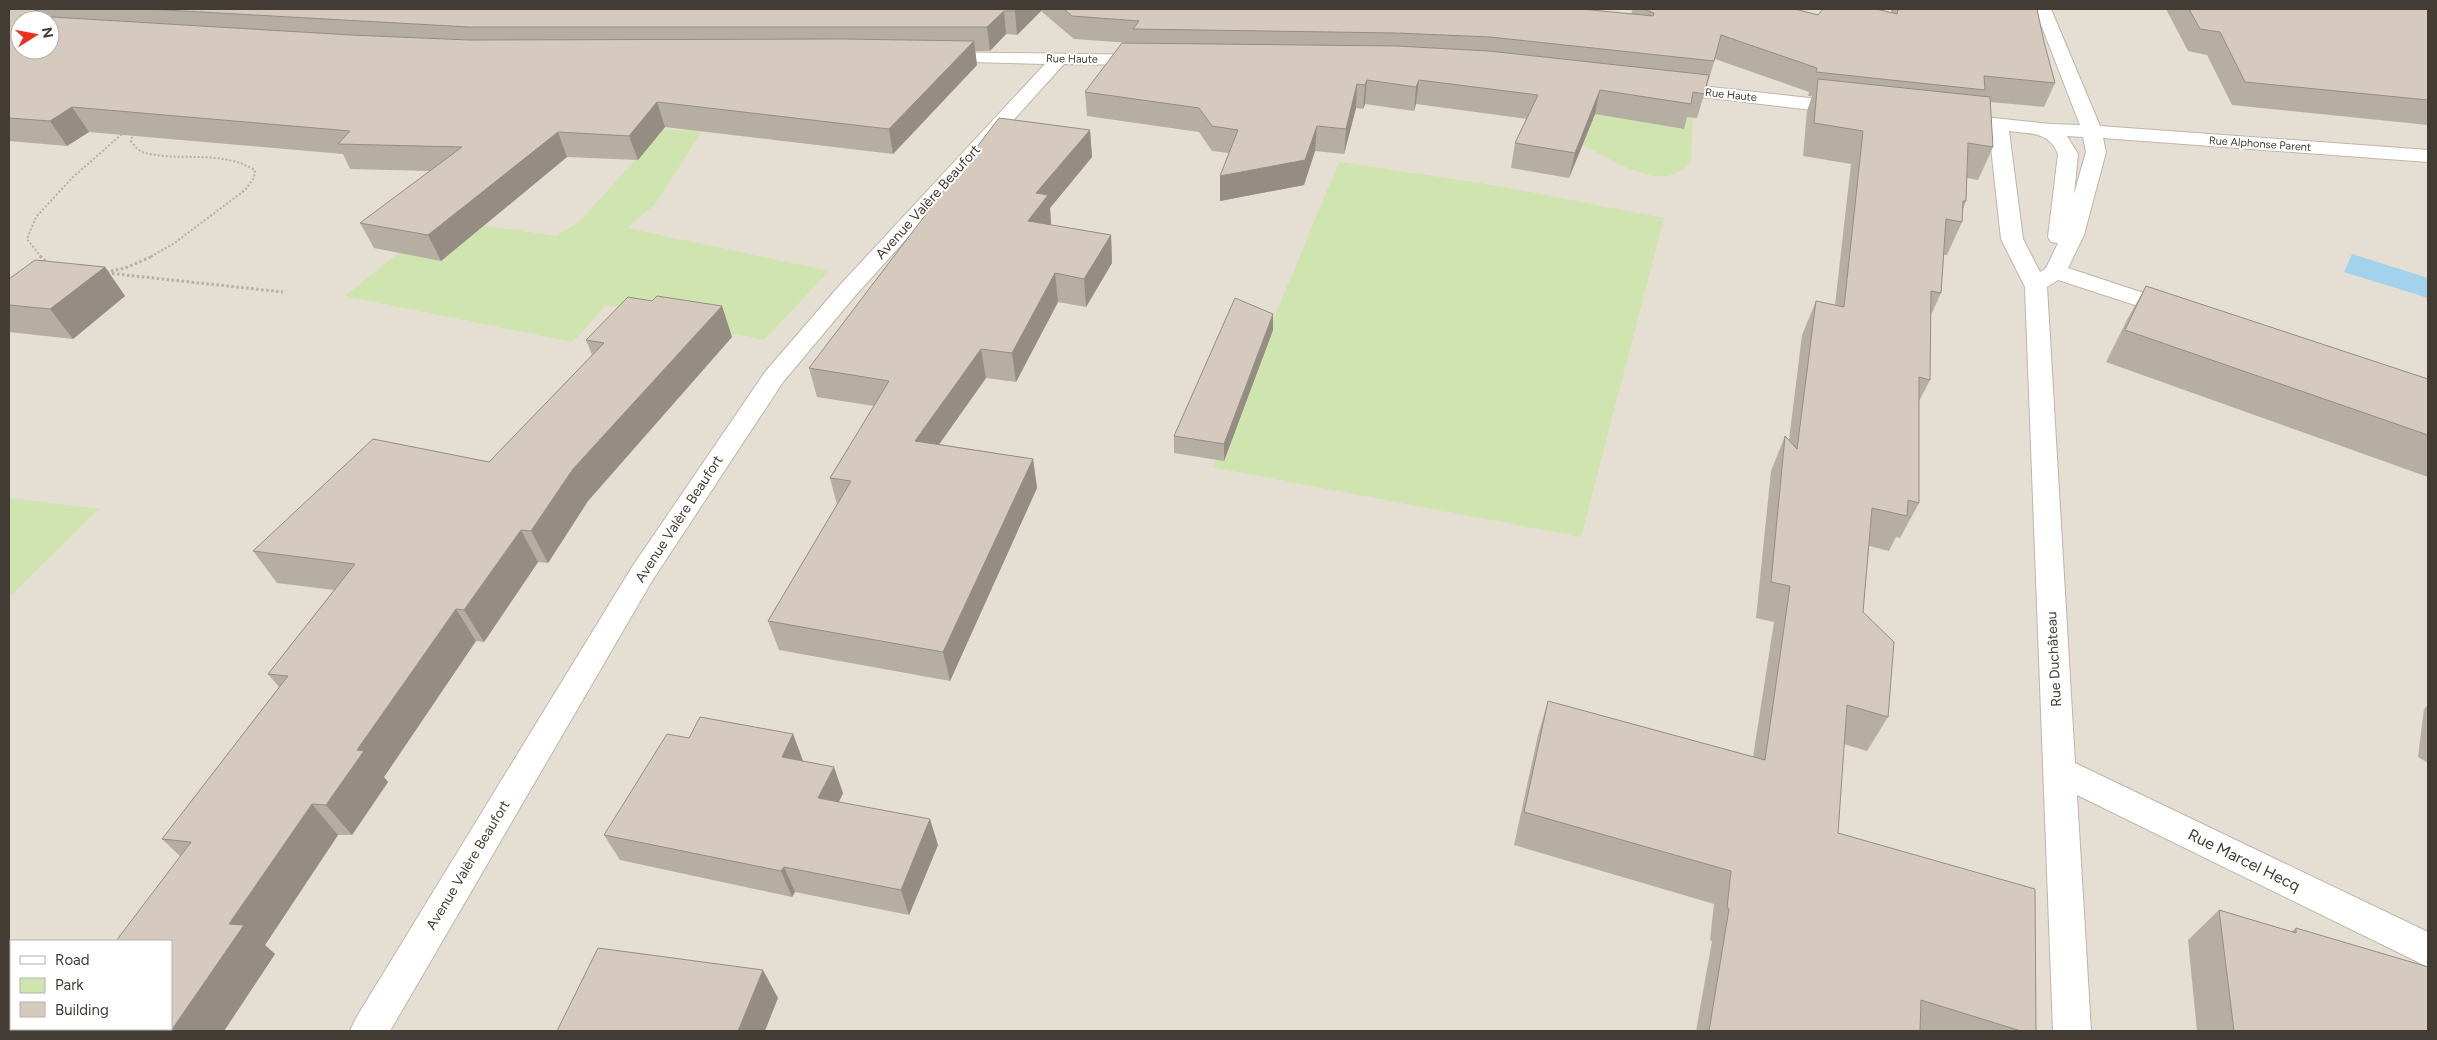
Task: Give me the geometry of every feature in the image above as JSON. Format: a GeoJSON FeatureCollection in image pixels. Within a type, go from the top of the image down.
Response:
{"type":"FeatureCollection","features":[{"type":"Feature","properties":{"kind":"street"},"geometry":{"type":"LineString","coordinates":[[2043,9],[2092,131],[2096,152],[2072,235],[2046,279]]}},
{"type":"Feature","properties":{"kind":"street","name":"Rue Haute"},"geometry":{"type":"LineString","coordinates":[[925,57],[1167,60]]}},
{"type":"Feature","properties":{"kind":"street","name":"Avenue Valère Beaufort"},"geometry":{"type":"LineString","coordinates":[[369,1031],[642,574],[774,377],[847,291],[1059,59]]}},
{"type":"Feature","properties":{"kind":"street","name":"Rue Haute"},"geometry":{"type":"LineString","coordinates":[[1646,85],[1860,109]]}},
{"type":"Feature","properties":{"kind":"street"},"geometry":{"type":"LineString","coordinates":[[1938,118],[2050,130],[2092,131]]}},
{"type":"Feature","properties":{"kind":"street"},"geometry":{"type":"LineString","coordinates":[[1998,125],[2012,239],[2046,279],[2195,318]]}},
{"type":"Feature","properties":{"kind":"street"},"geometry":{"type":"LineString","coordinates":[[2046,279],[2068,154],[2064,144],[2050,130]]}},
{"type":"Feature","properties":{"kind":"street","name":"Rue Alphonse Parent"},"geometry":{"type":"LineString","coordinates":[[2092,131],[2428,156]]}},
{"type":"Feature","properties":{"kind":"street","name":"Rue Duchâteau"},"geometry":{"type":"LineString","coordinates":[[2046,279],[2060,771],[2072,1031]]}},
{"type":"Feature","properties":{"kind":"street","name":"Rue Marcel Hecq"},"geometry":{"type":"LineString","coordinates":[[2060,771],[2428,950]]}},
{"type":"Feature","properties":{"kind":"path"},"geometry":{"type":"LineString","coordinates":[[52,268],[34,251],[27,239],[36,217],[72,178],[129,128]]}},
{"type":"Feature","properties":{"kind":"path"},"geometry":{"type":"LineString","coordinates":[[133,131],[131,141],[136,149],[148,154],[233,160],[247,164],[255,170],[254,178],[245,190],[173,244],[149,258],[125,268],[104,272],[283,292]]}},
{"type":"Feature","properties":{"kind":"shaded area"},"geometry":{"type":"Polygon","coordinates":[[[9,9],[2428,9],[2428,1031],[9,1031],[9,598],[98,510],[9,498],[9,9]]]}},
{"type":"Feature","properties":{"kind":"green space"},"geometry":{"type":"Polygon","coordinates":[[[1597,109],[1693,110],[1691,163],[1673,174],[1655,176],[1622,166],[1582,144],[1597,109]]]}},
{"type":"Feature","properties":{"kind":"green space"},"geometry":{"type":"Polygon","coordinates":[[[657,129],[702,131],[655,204],[627,228],[829,271],[764,340],[606,305],[573,342],[345,296],[441,219],[556,236],[579,222],[630,166],[657,129]]]}},
{"type":"Feature","properties":{"kind":"green space"},"geometry":{"type":"Polygon","coordinates":[[[1339,162],[1493,185],[1664,218],[1581,537],[1212,467],[1339,162]]]}},
{"type":"Feature","properties":{"kind":"green space"},"geometry":{"type":"Polygon","coordinates":[[[9,498],[99,509],[9,598],[9,498]]]}},
{"type":"Feature","properties":{"kind":"water"},"geometry":{"type":"Polygon","coordinates":[[[2352,254],[2428,278],[2428,298],[2344,272],[2352,254]]]}},
{"type":"Feature","properties":{"kind":"building"},"geometry":{"type":"Polygon","coordinates":[[[9,9],[34,10],[10,10],[10,60],[60,60],[60,18],[469,40],[843,39],[974,41],[889,129],[657,102],[629,136],[558,132],[428,235],[360,223],[462,147],[338,144],[350,131],[72,107],[50,121],[9,118],[9,9]]]}},
{"type":"Feature","properties":{"kind":"building"},"geometry":{"type":"Polygon","coordinates":[[[147,9],[1017,9],[1015,11],[1004,11],[987,27],[469,27],[147,9]]]}},
{"type":"Feature","properties":{"kind":"building"},"geometry":{"type":"Polygon","coordinates":[[[1064,9],[1581,9],[1653,16],[1654,13],[1643,9],[1795,9],[1818,15],[1823,9],[1876,9],[1897,14],[1898,9],[2037,9],[2055,83],[1984,76],[1985,90],[1816,72],[1817,68],[1721,35],[1714,61],[1490,37],[1396,33],[1133,29],[1139,21],[1072,16],[1064,9]]]}},
{"type":"Feature","properties":{"kind":"building"},"geometry":{"type":"Polygon","coordinates":[[[2189,9],[2428,9],[2428,100],[2245,82],[2220,32],[2200,29],[2189,9]]]}},
{"type":"Feature","properties":{"kind":"building"},"geometry":{"type":"Polygon","coordinates":[[[1122,43],[1396,46],[1489,51],[1709,75],[1704,94],[1693,92],[1691,104],[1600,90],[1575,153],[1515,143],[1538,95],[1419,80],[1416,87],[1367,80],[1365,85],[1357,84],[1346,129],[1317,126],[1305,160],[1220,176],[1238,130],[1212,126],[1199,108],[1085,92],[1122,43]]]}},
{"type":"Feature","properties":{"kind":"building"},"geometry":{"type":"Polygon","coordinates":[[[1818,79],[1990,97],[1993,147],[1968,143],[1966,201],[1963,201],[1962,222],[1946,219],[1941,293],[1931,291],[1930,380],[1919,377],[1919,503],[1908,500],[1907,516],[1872,508],[1863,612],[1894,642],[1888,717],[1847,705],[1838,833],[2035,889],[2036,1031],[2021,1031],[1921,1000],[1920,1031],[1709,1031],[1729,909],[1727,908],[1731,871],[1524,812],[1548,701],[1765,760],[1790,586],[1771,582],[1785,436],[1797,449],[1816,301],[1844,307],[1863,131],[1814,123],[1818,79]]]}},
{"type":"Feature","properties":{"kind":"building"},"geometry":{"type":"Polygon","coordinates":[[[999,118],[1090,130],[1036,193],[1048,195],[1028,221],[1111,235],[1084,279],[1055,273],[1012,353],[981,349],[915,441],[1033,459],[943,652],[768,621],[851,481],[830,478],[889,381],[809,368],[999,118]]]}},
{"type":"Feature","properties":{"kind":"building"},"geometry":{"type":"Polygon","coordinates":[[[35,260],[105,267],[50,309],[9,305],[9,279],[35,260]]]}},
{"type":"Feature","properties":{"kind":"building"},"geometry":{"type":"Polygon","coordinates":[[[2146,286],[2428,379],[2428,435],[2125,330],[2146,286]]]}},
{"type":"Feature","properties":{"kind":"building"},"geometry":{"type":"Polygon","coordinates":[[[657,296],[722,306],[573,469],[531,531],[521,530],[464,610],[456,609],[357,750],[364,751],[326,805],[312,804],[229,924],[244,925],[172,1030],[172,940],[117,940],[191,842],[162,839],[288,676],[268,674],[355,564],[253,551],[373,439],[489,462],[604,343],[586,340],[628,297],[652,301],[657,296]]]}},
{"type":"Feature","properties":{"kind":"building"},"geometry":{"type":"Polygon","coordinates":[[[1235,298],[1273,314],[1224,444],[1174,436],[1235,298]]]}},
{"type":"Feature","properties":{"kind":"building"},"geometry":{"type":"Polygon","coordinates":[[[700,717],[793,734],[782,757],[834,767],[818,798],[930,819],[901,890],[784,867],[781,871],[604,835],[667,734],[689,738],[700,717]]]}},
{"type":"Feature","properties":{"kind":"building"},"geometry":{"type":"Polygon","coordinates":[[[2219,910],[2296,933],[2296,928],[2428,967],[2428,1031],[2234,1031],[2219,910]]]}},
{"type":"Feature","properties":{"kind":"building"},"geometry":{"type":"Polygon","coordinates":[[[598,948],[763,970],[738,1031],[557,1031],[598,948]]]}},
{"type":"Feature","properties":{"kind":"building"},"geometry":{"type":"Polygon","coordinates":[[[48,1030],[172,1030],[171,1031],[48,1030]]]}}]}
